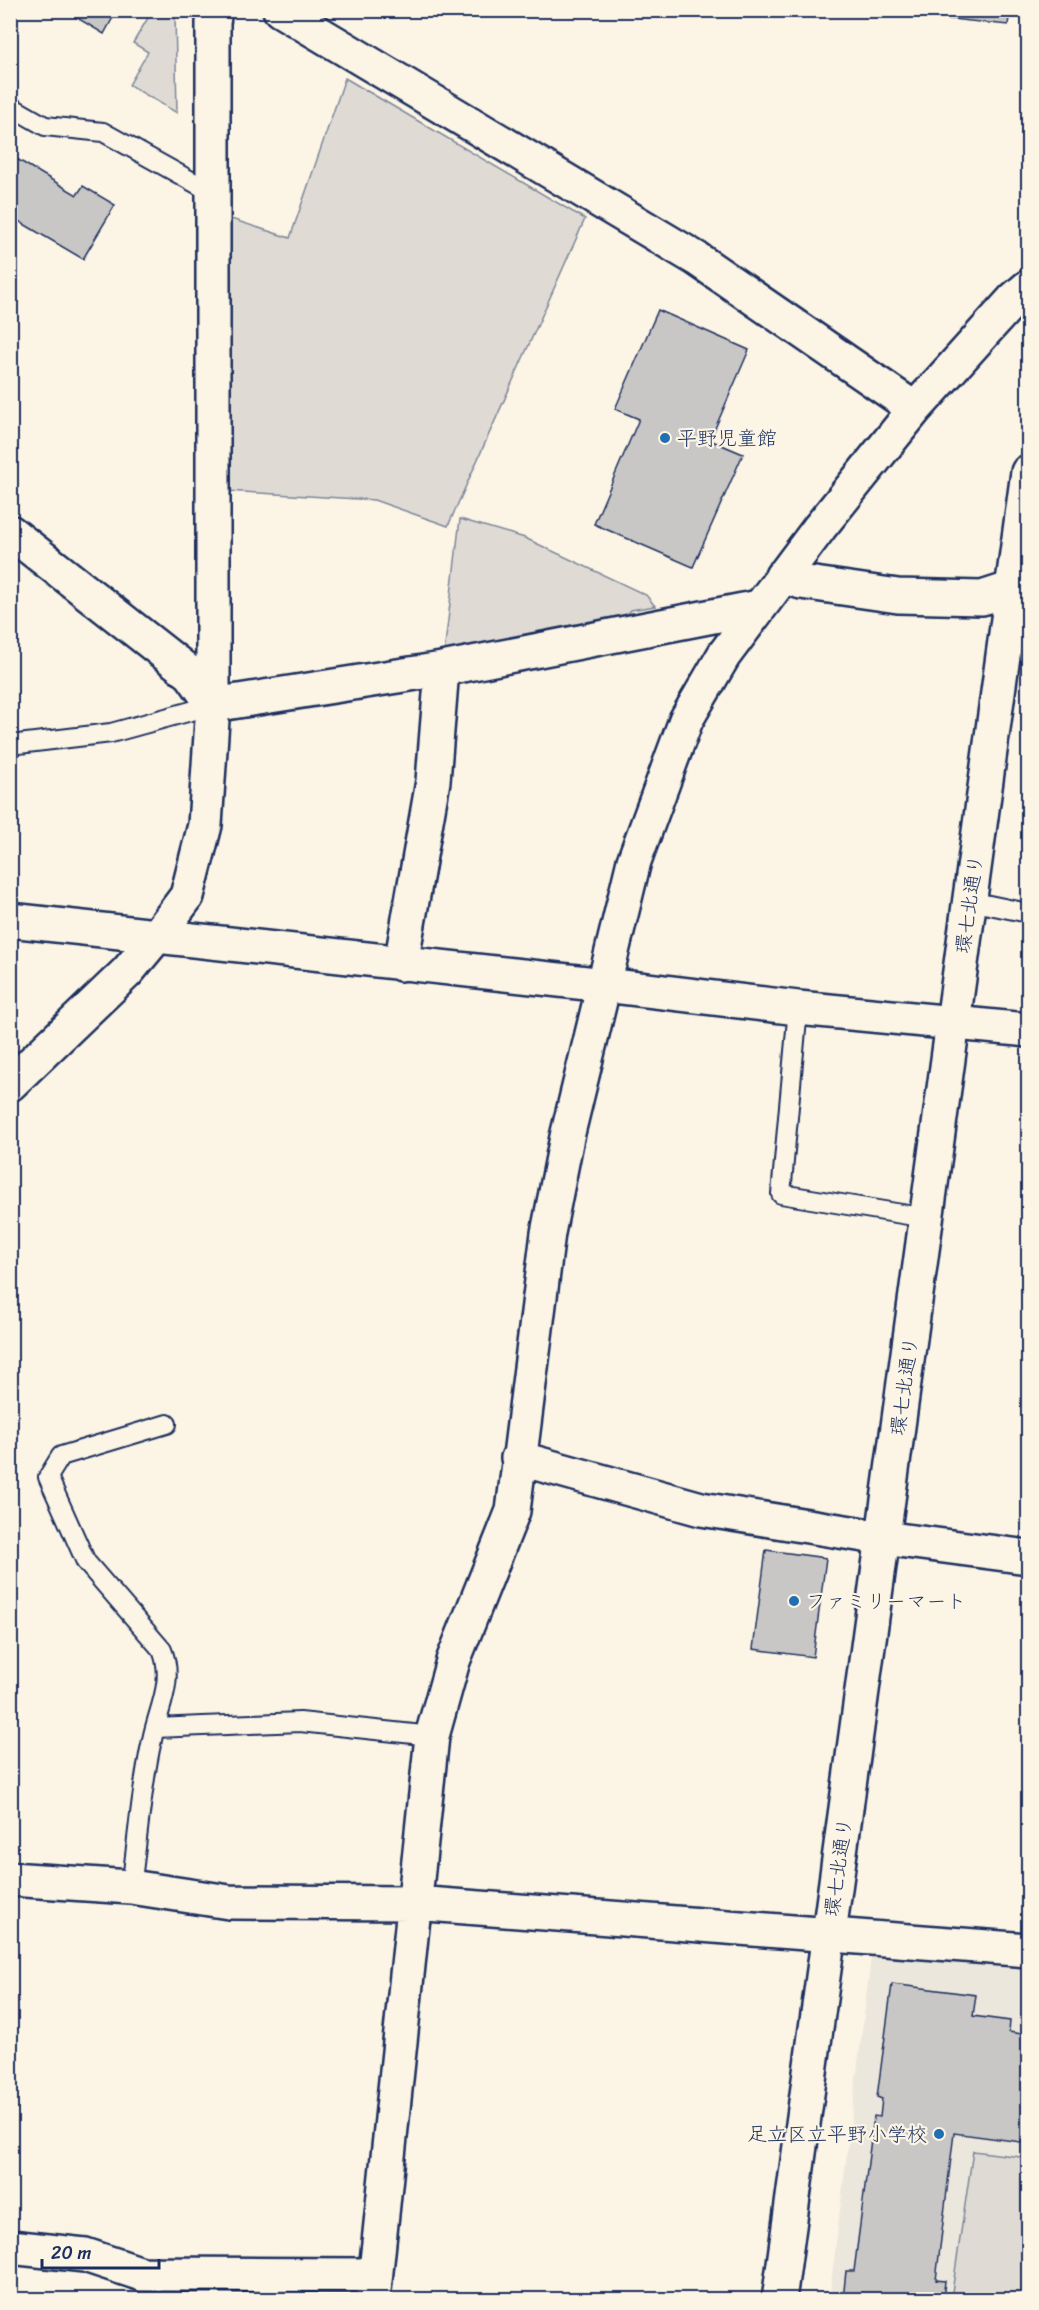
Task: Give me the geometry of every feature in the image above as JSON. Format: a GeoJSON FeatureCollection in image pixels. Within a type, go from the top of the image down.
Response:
{"type":"FeatureCollection","features":[{"type":"Feature","properties":{"kind":"street"},"geometry":{"type":"LineString","coordinates":[[10,1084],[127,972],[157,936],[187,896],[205,825],[213,705],[213,22],[215,10]]}},
{"type":"Feature","properties":{"kind":"street"},"geometry":{"type":"LineString","coordinates":[[280,10],[697,259],[915,409]]}},
{"type":"Feature","properties":{"kind":"street"},"geometry":{"type":"LineString","coordinates":[[10,2247],[85,2255],[142,2274],[373,2287],[432,1736],[453,1661],[513,1511],[548,1233],[567,1137],[634,861],[686,720],[724,655],[782,576],[915,409],[1014,299],[1029,287]]}},
{"type":"Feature","properties":{"kind":"street","name":"環七北通り"},"geometry":{"type":"LineString","coordinates":[[779,2300],[970,901],[1021,587],[1029,472]]}},
{"type":"Feature","properties":{"kind":"street"},"geometry":{"type":"LineString","coordinates":[[10,532],[191,674],[213,705]]}},
{"type":"Feature","properties":{"kind":"street"},"geometry":{"type":"LineString","coordinates":[[782,576],[801,582],[898,596],[982,598],[1021,587]]}},
{"type":"Feature","properties":{"kind":"street"},"geometry":{"type":"LineString","coordinates":[[213,705],[442,669],[759,607]]}},
{"type":"Feature","properties":{"kind":"street"},"geometry":{"type":"LineString","coordinates":[[401,964],[433,782],[442,669]]}},
{"type":"Feature","properties":{"kind":"street"},"geometry":{"type":"LineString","coordinates":[[10,920],[798,1008],[1029,1030]]}},
{"type":"Feature","properties":{"kind":"street"},"geometry":{"type":"LineString","coordinates":[[518,1458],[700,1509],[883,1538],[1029,1557]]}},
{"type":"Feature","properties":{"kind":"street"},"geometry":{"type":"LineString","coordinates":[[10,1879],[131,1887],[229,1902],[414,1903],[1029,1950]]}},
{"type":"Feature","properties":{"kind":"lane"},"geometry":{"type":"LineString","coordinates":[[10,106],[45,126],[104,132],[213,193]]}},
{"type":"Feature","properties":{"kind":"lane"},"geometry":{"type":"LineString","coordinates":[[10,745],[111,733],[213,705]]}},
{"type":"Feature","properties":{"kind":"lane"},"geometry":{"type":"LineString","coordinates":[[970,901],[1029,913]]}},
{"type":"Feature","properties":{"kind":"lane"},"geometry":{"type":"LineString","coordinates":[[798,1008],[781,1194],[926,1218]]}},
{"type":"Feature","properties":{"kind":"lane"},"geometry":{"type":"LineString","coordinates":[[131,1887],[155,1728],[166,1687],[168,1663],[162,1650],[87,1562],[48,1477],[61,1456],[167,1424]]}},
{"type":"Feature","properties":{"kind":"lane"},"geometry":{"type":"LineString","coordinates":[[155,1728],[300,1722],[432,1736]]}},
{"type":"Feature","properties":{"kind":"shaded area"},"geometry":{"type":"Polygon","coordinates":[[[152,11],[175,13],[177,113],[129,85],[148,52],[133,43],[152,11]]]}},
{"type":"Feature","properties":{"kind":"shaded area"},"geometry":{"type":"Polygon","coordinates":[[[345,78],[585,219],[448,526],[374,500],[227,491],[228,218],[290,238],[345,78]]]}},
{"type":"Feature","properties":{"kind":"shaded area"},"geometry":{"type":"Polygon","coordinates":[[[460,519],[525,538],[646,595],[655,606],[631,610],[621,622],[444,654],[460,519]]]}},
{"type":"Feature","properties":{"kind":"shaded area","name":"足立区立平野小学校"},"geometry":{"type":"Polygon","coordinates":[[[871,1957],[1028,1968],[1028,2299],[829,2300],[871,1957]]]}},
{"type":"Feature","properties":{"kind":"shaded area"},"geometry":{"type":"Polygon","coordinates":[[[973,2151],[1028,2158],[1028,2299],[951,2299],[973,2151]]]}},
{"type":"Feature","properties":{"kind":"building"},"geometry":{"type":"Polygon","coordinates":[[[64,10],[117,10],[104,34],[64,10]]]}},
{"type":"Feature","properties":{"kind":"building"},"geometry":{"type":"Polygon","coordinates":[[[865,10],[1010,10],[1008,25],[865,10]]]}},
{"type":"Feature","properties":{"kind":"building"},"geometry":{"type":"Polygon","coordinates":[[[10,155],[77,195],[83,186],[115,205],[83,259],[10,216],[10,155]]]}},
{"type":"Feature","properties":{"kind":"building"},"geometry":{"type":"Polygon","coordinates":[[[658,310],[749,350],[710,440],[743,454],[693,567],[594,524],[639,419],[615,409],[658,310]]]}},
{"type":"Feature","properties":{"kind":"building"},"geometry":{"type":"Polygon","coordinates":[[[766,1550],[826,1558],[813,1657],[753,1649],[766,1550]]]}},
{"type":"Feature","properties":{"kind":"building"},"geometry":{"type":"Polygon","coordinates":[[[892,1984],[976,1995],[973,2016],[1010,2021],[1009,2032],[1028,2035],[1028,2143],[954,2133],[936,2280],[945,2281],[943,2300],[843,2300],[846,2271],[854,2271],[874,2116],[880,2117],[882,2099],[877,2097],[892,1984]]]}},
{"type":"Feature","properties":{"kind":"place","name":"平野児童館"},"geometry":{"type":"Point","coordinates":[665,438]}},
{"type":"Feature","properties":{"kind":"place","name":"ファミリーマート"},"geometry":{"type":"Point","coordinates":[794,1601]}},
{"type":"Feature","properties":{"kind":"place","name":"足立区立平野小学校"},"geometry":{"type":"Point","coordinates":[939,2134]}}]}
